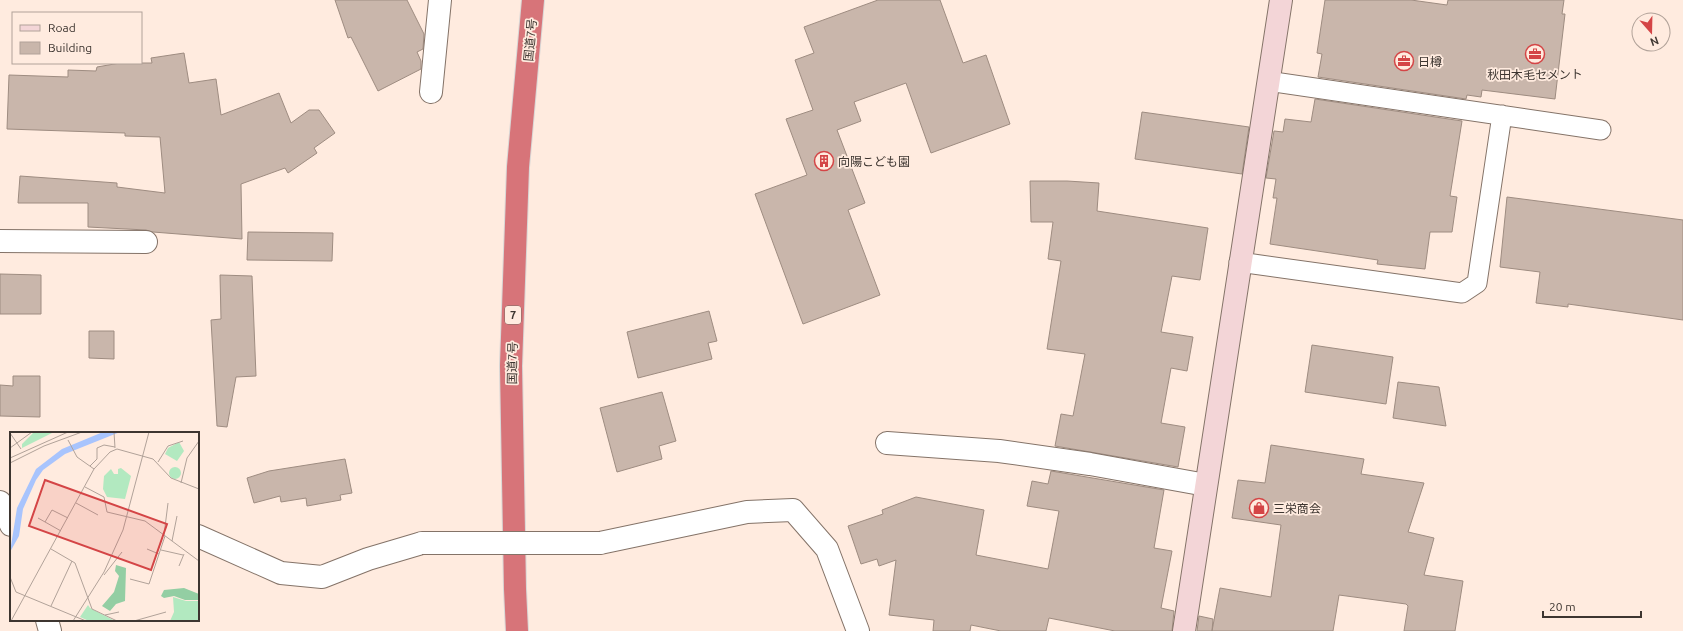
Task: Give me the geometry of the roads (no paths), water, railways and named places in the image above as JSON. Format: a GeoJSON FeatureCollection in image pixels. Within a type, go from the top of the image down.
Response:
{"type":"FeatureCollection","features":[{"type":"Feature","properties":{"kind":"highway","name":"国道7号"},"geometry":{"type":"LineString","coordinates":[[517,631],[511,366],[518,168],[533,0]]}},
{"type":"Feature","properties":{"kind":"street"},"geometry":{"type":"LineString","coordinates":[[431,92],[440,0]]}},
{"type":"Feature","properties":{"kind":"street"},"geometry":{"type":"LineString","coordinates":[[1184,631],[1281,0]]}},
{"type":"Feature","properties":{"kind":"street"},"geometry":{"type":"LineString","coordinates":[[0,241],[146,242]]}},
{"type":"Feature","properties":{"kind":"street"},"geometry":{"type":"LineString","coordinates":[[887,443],[999,451],[1090,464],[1206,485]]}},
{"type":"Feature","properties":{"kind":"street"},"geometry":{"type":"LineString","coordinates":[[0,489],[10,492]]}},
{"type":"Feature","properties":{"kind":"street"},"geometry":{"type":"LineString","coordinates":[[0,502],[10,523]]}},
{"type":"Feature","properties":{"kind":"street"},"geometry":{"type":"LineString","coordinates":[[199,536],[280,573],[322,577],[368,559],[422,543],[600,543],[747,512],[793,510],[827,549],[858,631]]}},
{"type":"Feature","properties":{"kind":"street"},"geometry":{"type":"LineString","coordinates":[[46,621],[50,631]]}},
{"type":"Feature","properties":{"kind":"lane"},"geometry":{"type":"LineString","coordinates":[[1268,81],[1602,130]]}},
{"type":"Feature","properties":{"kind":"lane"},"geometry":{"type":"LineString","coordinates":[[1240,262],[1462,293],[1477,284],[1502,115]]}},
{"type":"Feature","properties":{"kind":"place","name":"秋田木毛セメント"},"geometry":{"type":"Point","coordinates":[1535,54]}},
{"type":"Feature","properties":{"kind":"place","name":"日樽"},"geometry":{"type":"Point","coordinates":[1404,61]}},
{"type":"Feature","properties":{"kind":"place","name":"向陽こども園"},"geometry":{"type":"Point","coordinates":[824,161]}},
{"type":"Feature","properties":{"kind":"place","name":"三栄商会"},"geometry":{"type":"Point","coordinates":[1259,508]}}]}
